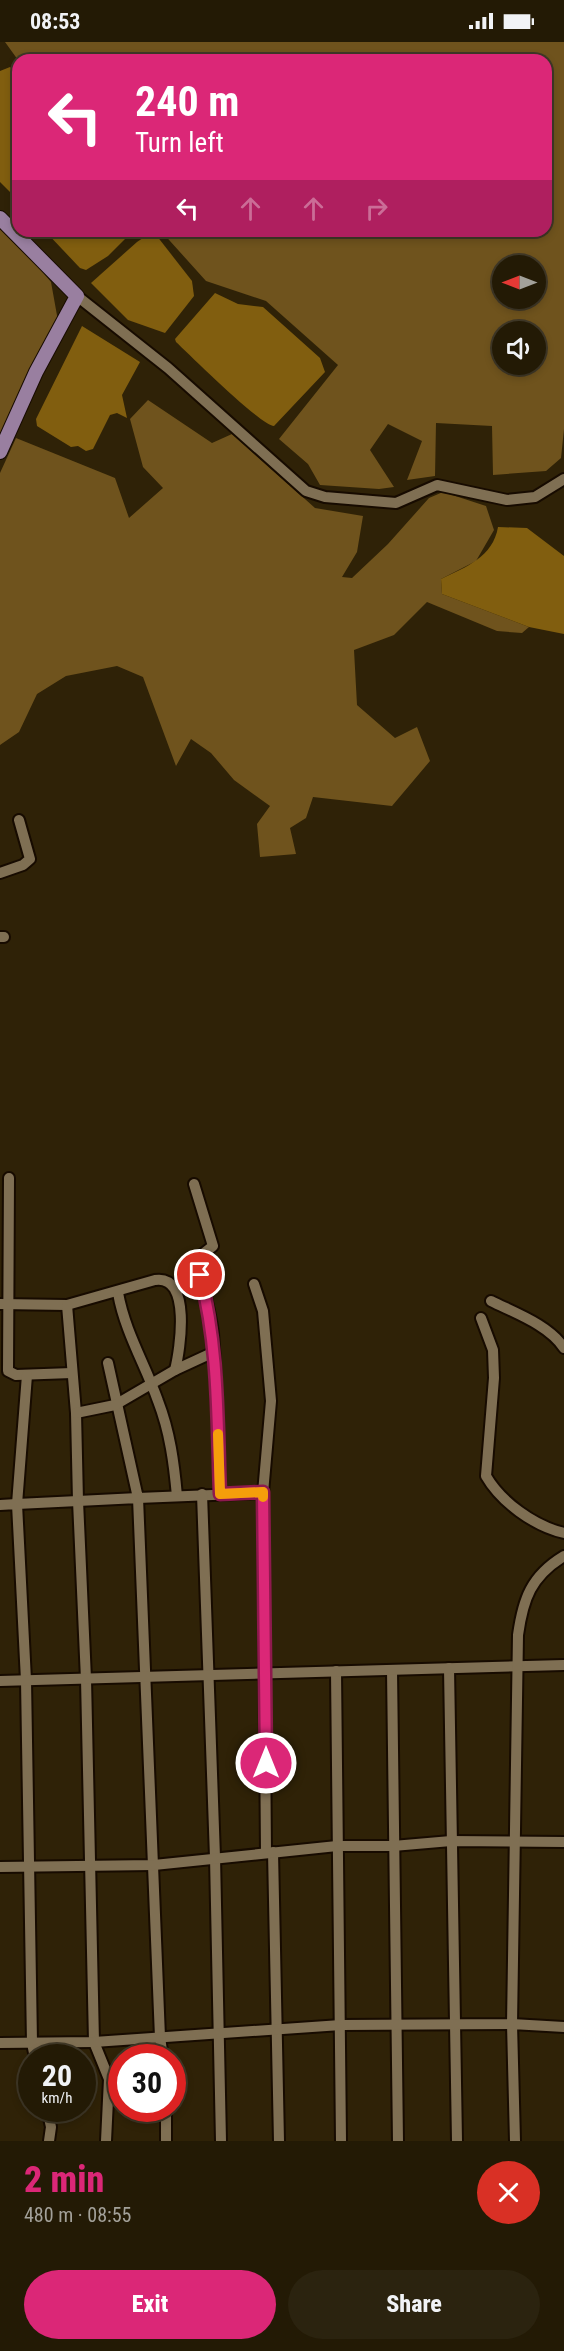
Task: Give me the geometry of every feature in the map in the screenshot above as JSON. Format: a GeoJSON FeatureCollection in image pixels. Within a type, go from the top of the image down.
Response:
{"type":"FeatureCollection","features":[{"type":"Feature","properties":{"kind":"main road"},"geometry":{"type":"LineString","coordinates":[[0,218],[12,230]]}},
{"type":"Feature","properties":{"kind":"main road"},"geometry":{"type":"LineString","coordinates":[[0,452],[36,372],[77,296],[19,237]]}},
{"type":"Feature","properties":{"kind":"street"},"geometry":{"type":"LineString","coordinates":[[77,296],[168,368],[306,490],[316,494],[325,497],[396,503],[437,484],[507,500],[535,497],[564,479]]}},
{"type":"Feature","properties":{"kind":"street"},"geometry":{"type":"LineString","coordinates":[[0,873],[23,865],[30,859],[19,820]]}},
{"type":"Feature","properties":{"kind":"street"},"geometry":{"type":"LineString","coordinates":[[9,1178],[3,1363],[12,1374],[72,1373]]}},
{"type":"Feature","properties":{"kind":"street"},"geometry":{"type":"LineString","coordinates":[[194,1184],[213,1246],[199,1257],[200,1275],[212,1330],[218,1388],[220,1494]]}},
{"type":"Feature","properties":{"kind":"street"},"geometry":{"type":"LineString","coordinates":[[4,1304],[67,1305],[118,1293],[162,1279],[171,1283],[179,1304],[182,1328],[175,1370]]}},
{"type":"Feature","properties":{"kind":"street"},"geometry":{"type":"LineString","coordinates":[[254,1284],[263,1311],[271,1401],[263,1492],[269,1852],[279,2141]]}},
{"type":"Feature","properties":{"kind":"street"},"geometry":{"type":"LineString","coordinates":[[118,1293],[128,1336],[152,1384],[168,1428],[177,1496]]}},
{"type":"Feature","properties":{"kind":"street"},"geometry":{"type":"LineString","coordinates":[[491,1301],[536,1324],[558,1339],[564,1348]]}},
{"type":"Feature","properties":{"kind":"street"},"geometry":{"type":"LineString","coordinates":[[67,1305],[76,1413],[86,1679],[94,2042],[109,2079],[106,2141]]}},
{"type":"Feature","properties":{"kind":"street"},"geometry":{"type":"LineString","coordinates":[[481,1318],[493,1350],[494,1378],[486,1476],[493,1488],[515,1507],[549,1529],[564,1533]]}},
{"type":"Feature","properties":{"kind":"street"},"geometry":{"type":"LineString","coordinates":[[76,1413],[115,1405],[175,1370],[214,1352]]}},
{"type":"Feature","properties":{"kind":"street"},"geometry":{"type":"LineString","coordinates":[[108,1363],[115,1405],[138,1498],[161,2044]]}},
{"type":"Feature","properties":{"kind":"street"},"geometry":{"type":"LineString","coordinates":[[27,1375],[17,1504],[26,1680],[32,2043]]}},
{"type":"Feature","properties":{"kind":"street"},"geometry":{"type":"LineString","coordinates":[[0,1505],[263,1492]]}},
{"type":"Feature","properties":{"kind":"street"},"geometry":{"type":"LineString","coordinates":[[202,1494],[215,1857],[221,2141]]}},
{"type":"Feature","properties":{"kind":"street"},"geometry":{"type":"LineString","coordinates":[[515,2141],[512,2024],[518,1635],[526,1593],[547,1568],[564,1556]]}},
{"type":"Feature","properties":{"kind":"street"},"geometry":{"type":"LineString","coordinates":[[0,1681],[564,1665]]}},
{"type":"Feature","properties":{"kind":"street"},"geometry":{"type":"LineString","coordinates":[[449,1668],[457,2141]]}},
{"type":"Feature","properties":{"kind":"street"},"geometry":{"type":"LineString","coordinates":[[392,1670],[398,2141]]}},
{"type":"Feature","properties":{"kind":"street"},"geometry":{"type":"LineString","coordinates":[[336,1671],[341,2141]]}},
{"type":"Feature","properties":{"kind":"street"},"geometry":{"type":"LineString","coordinates":[[0,1867],[154,1865],[337,1846],[393,1846],[451,1841],[564,1842]]}},
{"type":"Feature","properties":{"kind":"street"},"geometry":{"type":"LineString","coordinates":[[0,2043],[94,2042],[218,2032],[398,2023],[564,2027]]}},
{"type":"Feature","properties":{"kind":"street"},"geometry":{"type":"LineString","coordinates":[[50,2122],[50,2141]]}},
{"type":"Feature","properties":{"kind":"street"},"geometry":{"type":"LineString","coordinates":[[166,2122],[166,2141]]}},
{"type":"Feature","properties":{"kind":"shaded area"},"geometry":{"type":"Polygon","coordinates":[[[5,42],[564,42],[564,429],[561,458],[546,471],[493,475],[492,426],[436,423],[435,476],[407,480],[422,441],[388,424],[370,450],[394,487],[379,489],[320,485],[308,464],[279,439],[338,365],[266,301],[206,281],[166,237],[552,237],[552,54],[14,54],[5,42]]]}},
{"type":"Feature","properties":{"kind":"shaded area"},"geometry":{"type":"Polygon","coordinates":[[[10,67],[12,69],[12,190],[10,192],[0,182],[0,71],[10,67]]]}},
{"type":"Feature","properties":{"kind":"shaded area"},"geometry":{"type":"Polygon","coordinates":[[[0,222],[51,282],[58,321],[15,401],[0,446],[0,222]]]}},
{"type":"Feature","properties":{"kind":"shaded area"},"geometry":{"type":"Polygon","coordinates":[[[51,237],[127,237],[108,256],[86,270],[80,268],[51,237]]]}},
{"type":"Feature","properties":{"kind":"shaded area"},"geometry":{"type":"Polygon","coordinates":[[[144,237],[158,237],[192,281],[194,296],[165,333],[128,320],[91,283],[144,237]]]}},
{"type":"Feature","properties":{"kind":"shaded area"},"geometry":{"type":"Polygon","coordinates":[[[215,293],[238,304],[263,307],[320,358],[325,372],[274,426],[266,423],[241,403],[176,342],[175,339],[215,293]]]}},
{"type":"Feature","properties":{"kind":"shaded area"},"geometry":{"type":"Polygon","coordinates":[[[82,326],[140,362],[122,395],[127,418],[117,413],[110,415],[93,449],[86,451],[78,446],[71,447],[37,426],[36,419],[82,326]]]}},
{"type":"Feature","properties":{"kind":"shaded area"},"geometry":{"type":"Polygon","coordinates":[[[148,400],[212,443],[232,434],[315,508],[363,516],[357,552],[342,577],[352,578],[388,544],[429,498],[443,492],[486,506],[494,530],[476,561],[441,579],[442,594],[529,627],[522,633],[497,631],[427,602],[394,635],[354,650],[357,705],[395,738],[417,727],[430,761],[392,806],[313,797],[306,818],[290,828],[296,854],[260,857],[257,824],[270,806],[234,780],[211,753],[191,739],[176,766],[143,677],[117,666],[66,676],[37,694],[19,732],[0,745],[0,473],[16,438],[115,478],[129,518],[163,488],[143,467],[130,419],[148,400]]]}},
{"type":"Feature","properties":{"kind":"shaded area"},"geometry":{"type":"Polygon","coordinates":[[[498,527],[527,528],[564,556],[564,634],[529,627],[442,594],[441,579],[477,560],[490,546],[498,527]]]}},
{"type":"Feature","properties":{"kind":"slow traffic"},"geometry":{"type":"LineString","coordinates":[[218,1434],[220,1494],[263,1492],[263,1497]]}},
{"type":"Feature","properties":{"kind":"route"},"geometry":{"type":"LineString","coordinates":[[200,1275],[212,1330],[218,1388],[220,1494],[263,1492],[266,1763]]}}]}
